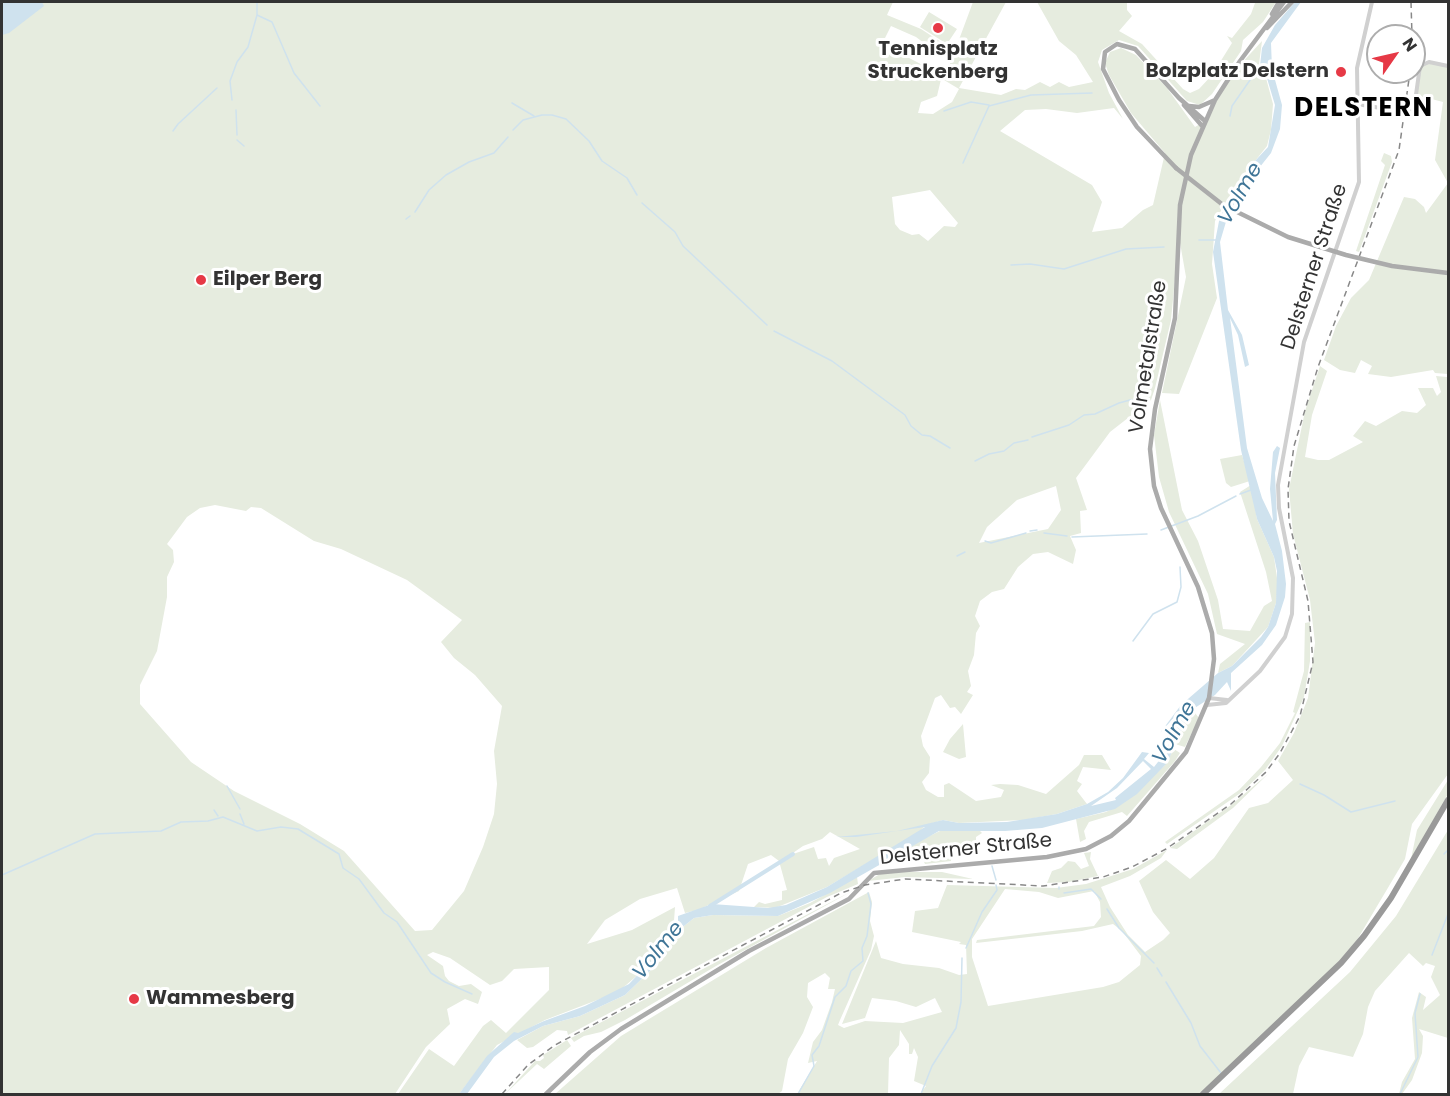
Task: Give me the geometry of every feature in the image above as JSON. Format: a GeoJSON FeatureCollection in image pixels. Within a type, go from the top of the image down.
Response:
{"type":"FeatureCollection","features":[{"type":"Feature","properties":{"kind":"highway"},"geometry":{"type":"LineString","coordinates":[[1205,1095],[1341,963],[1364,936],[1391,898],[1449,801]]}},
{"type":"Feature","properties":{"kind":"highway"},"geometry":{"type":"LineString","coordinates":[[1258,1044],[1318,990],[1368,936],[1393,901],[1449,806]]}},
{"type":"Feature","properties":{"kind":"main road"},"geometry":{"type":"LineString","coordinates":[[1269,22],[1279,2]]}},
{"type":"Feature","properties":{"kind":"main road","name":"Volmetalstraße"},"geometry":{"type":"LineString","coordinates":[[1209,698],[1213,648],[1209,616],[1198,587],[1168,526],[1154,486],[1150,449],[1152,427],[1176,311],[1182,194],[1191,155],[1215,100],[1248,50],[1284,2]]}},
{"type":"Feature","properties":{"kind":"main road"},"geometry":{"type":"LineString","coordinates":[[1262,32],[1276,21],[1292,2]]}},
{"type":"Feature","properties":{"kind":"main road"},"geometry":{"type":"LineString","coordinates":[[1203,127],[1135,49],[1117,44],[1105,52],[1103,69],[1119,100],[1137,127],[1176,168],[1223,205],[1288,237],[1346,255],[1392,266],[1449,273]]}},
{"type":"Feature","properties":{"kind":"main road"},"geometry":{"type":"LineString","coordinates":[[1179,98],[1205,121]]}},
{"type":"Feature","properties":{"kind":"main road"},"geometry":{"type":"LineString","coordinates":[[1186,105],[1199,107],[1215,100]]}},
{"type":"Feature","properties":{"kind":"main road","name":"Delsterner Straße"},"geometry":{"type":"LineString","coordinates":[[546,1095],[590,1052],[621,1029],[757,947],[849,899],[874,873],[1047,857],[1077,852],[1104,840],[1129,821],[1174,769],[1194,738],[1209,698]]}},
{"type":"Feature","properties":{"kind":"street","name":"Delsterner Straße"},"geometry":{"type":"LineString","coordinates":[[1207,705],[1224,704],[1272,657],[1287,633],[1292,614],[1293,578],[1280,515],[1278,485],[1304,342],[1358,188],[1357,68],[1372,2]]}},
{"type":"Feature","properties":{"kind":"street"},"geometry":{"type":"LineString","coordinates":[[1357,104],[1411,113],[1422,64],[1429,62],[1449,66]]}},
{"type":"Feature","properties":{"kind":"street"},"geometry":{"type":"LineString","coordinates":[[1209,698],[1223,701],[1230,698]]}},
{"type":"Feature","properties":{"kind":"shaded area"},"geometry":{"type":"Polygon","coordinates":[[[2,2],[893,2],[887,15],[921,29],[947,46],[941,56],[916,37],[891,26],[882,44],[942,75],[937,96],[921,102],[918,113],[933,114],[952,102],[959,89],[944,80],[973,2],[1006,2],[959,88],[1001,95],[1016,89],[1025,90],[1040,82],[1050,87],[1059,82],[1069,87],[1093,82],[1076,55],[1059,41],[1037,2],[1127,2],[1127,10],[1132,16],[1119,31],[1142,44],[1183,89],[1190,93],[1199,89],[1212,75],[1232,43],[1227,36],[1232,38],[1251,14],[1255,3],[1276,2],[1263,22],[1243,40],[1241,51],[1212,94],[1200,105],[1187,101],[1138,46],[1119,40],[1102,50],[1098,62],[1109,93],[1123,119],[1114,108],[1077,113],[1046,109],[1025,110],[1000,131],[1092,185],[1102,202],[1092,232],[1122,228],[1143,210],[1153,205],[1165,153],[1131,113],[1109,75],[1105,63],[1110,52],[1121,48],[1136,55],[1167,88],[1195,127],[1205,121],[1226,80],[1262,41],[1259,64],[1260,69],[1263,67],[1273,104],[1271,130],[1267,146],[1236,185],[1215,221],[1212,264],[1217,298],[1179,394],[1162,393],[1186,277],[1179,237],[1171,320],[1155,388],[1151,400],[1110,432],[1076,478],[1087,510],[1080,511],[1081,533],[1070,536],[1076,550],[1073,564],[1048,552],[1033,554],[1018,567],[1004,589],[992,592],[980,601],[975,616],[980,626],[976,633],[974,655],[968,671],[971,686],[967,692],[973,695],[961,714],[955,707],[950,708],[941,695],[935,698],[921,736],[923,746],[930,757],[929,773],[922,782],[926,790],[938,797],[944,797],[944,785],[949,783],[976,801],[1001,797],[1004,790],[991,785],[1000,784],[1018,785],[1046,794],[1079,765],[1084,755],[1102,755],[1111,770],[1083,767],[1077,781],[1082,784],[1077,791],[1087,804],[1057,814],[1023,820],[959,823],[943,820],[926,825],[918,833],[827,887],[775,908],[754,907],[759,902],[765,904],[782,900],[782,891],[787,890],[779,861],[771,855],[748,864],[739,891],[698,910],[685,913],[677,888],[640,899],[605,920],[587,944],[632,930],[675,907],[674,921],[678,921],[647,967],[618,992],[545,1020],[497,1045],[459,1094],[398,1094],[429,1049],[454,1066],[483,1026],[491,1020],[506,1033],[549,990],[549,967],[514,969],[502,981],[490,985],[450,958],[433,952],[427,955],[443,966],[445,976],[449,981],[459,986],[471,984],[482,992],[478,1004],[465,999],[447,1009],[450,1024],[426,1047],[395,1094],[2,1094],[2,2]],[[930,190],[892,197],[895,224],[900,230],[912,235],[919,234],[928,241],[944,226],[955,227],[958,223],[930,190]],[[1056,486],[1017,500],[987,527],[979,543],[1048,529],[1061,510],[1056,486]],[[215,505],[200,508],[187,517],[167,544],[173,550],[174,562],[167,577],[167,597],[157,651],[140,685],[140,704],[191,762],[234,791],[300,824],[344,851],[415,931],[432,930],[464,891],[494,814],[497,784],[494,751],[502,706],[475,675],[454,658],[441,642],[462,620],[407,580],[341,549],[314,541],[261,508],[251,507],[246,511],[215,505]],[[830,832],[822,839],[803,846],[790,855],[814,847],[818,859],[826,858],[829,866],[834,858],[860,849],[830,832]]]}},
{"type":"Feature","properties":{"kind":"shaded area","name":"Tennisplatz Struckenberg"},"geometry":{"type":"Polygon","coordinates":[[[929,12],[957,29],[947,44],[920,27],[929,12]]]}},
{"type":"Feature","properties":{"kind":"shaded area"},"geometry":{"type":"Polygon","coordinates":[[[1426,62],[1448,66],[1448,183],[1435,160],[1443,102],[1416,95],[1417,84],[1426,84],[1426,62]]]}},
{"type":"Feature","properties":{"kind":"shaded area"},"geometry":{"type":"Polygon","coordinates":[[[1384,153],[1391,156],[1392,162],[1359,252],[1356,251],[1385,165],[1381,161],[1384,153]]]}},
{"type":"Feature","properties":{"kind":"shaded area"},"geometry":{"type":"Polygon","coordinates":[[[1448,183],[1448,374],[1435,373],[1433,370],[1391,377],[1368,374],[1372,366],[1361,360],[1355,373],[1340,370],[1324,360],[1336,326],[1351,298],[1369,280],[1404,197],[1415,199],[1424,207],[1426,213],[1448,183]]]}},
{"type":"Feature","properties":{"kind":"shaded area"},"geometry":{"type":"Polygon","coordinates":[[[1320,366],[1327,371],[1312,415],[1305,457],[1329,460],[1363,442],[1353,436],[1365,421],[1376,426],[1402,411],[1417,413],[1426,405],[1418,388],[1433,388],[1437,396],[1441,392],[1436,376],[1447,377],[1448,774],[1412,824],[1405,859],[1357,940],[1324,978],[1199,1094],[920,1094],[926,1086],[914,1081],[918,1057],[914,1048],[912,1054],[909,1054],[909,1044],[900,1030],[899,1045],[889,1058],[888,1094],[797,1094],[817,1061],[808,1063],[813,1042],[822,1030],[832,1002],[835,989],[828,989],[830,978],[825,973],[808,983],[807,997],[813,1007],[803,1033],[788,1059],[782,1091],[778,1094],[555,1094],[621,1036],[766,948],[869,892],[872,902],[870,921],[874,936],[871,950],[838,1025],[844,1028],[865,1021],[903,1023],[942,1012],[935,998],[916,1007],[896,1001],[872,998],[865,1018],[842,1024],[876,941],[881,958],[903,964],[939,968],[959,975],[967,974],[966,945],[912,932],[915,911],[938,908],[947,885],[1056,888],[1086,884],[1133,869],[1167,850],[1161,858],[1130,876],[1101,887],[1110,907],[1128,935],[1145,952],[1163,940],[1170,933],[1153,912],[1139,881],[1166,860],[1190,879],[1214,858],[1249,808],[1268,803],[1293,780],[1278,761],[1294,733],[1308,698],[1315,643],[1310,600],[1293,534],[1289,489],[1305,411],[1320,366]],[[1005,889],[972,939],[972,957],[988,1006],[1103,987],[1119,982],[1140,965],[1141,956],[1122,931],[1113,924],[1082,931],[976,943],[977,940],[1094,926],[1101,917],[1100,902],[1094,891],[1058,898],[1039,892],[1005,889]]]}},
{"type":"Feature","properties":{"kind":"shaded area"},"geometry":{"type":"Polygon","coordinates":[[[1160,400],[1182,510],[1198,541],[1218,600],[1223,629],[1250,631],[1264,606],[1272,601],[1266,572],[1240,492],[1251,485],[1257,519],[1274,557],[1278,585],[1276,603],[1268,627],[1232,666],[1218,673],[1220,664],[1245,644],[1217,634],[1208,594],[1169,512],[1159,477],[1154,435],[1160,400]]]}},
{"type":"Feature","properties":{"kind":"shaded area"},"geometry":{"type":"Polygon","coordinates":[[[1242,455],[1250,481],[1231,487],[1226,483],[1220,459],[1242,455]]]}},
{"type":"Feature","properties":{"kind":"shaded area"},"geometry":{"type":"Polygon","coordinates":[[[1310,622],[1310,661],[1304,697],[1282,746],[1265,770],[1242,792],[1167,844],[1165,842],[1239,790],[1280,743],[1295,713],[1293,712],[1304,671],[1305,623],[1310,622]]]}},
{"type":"Feature","properties":{"kind":"shaded area"},"geometry":{"type":"Polygon","coordinates":[[[1188,713],[1195,713],[1199,718],[1185,747],[1175,744],[1188,713]]]}},
{"type":"Feature","properties":{"kind":"shaded area"},"geometry":{"type":"Polygon","coordinates":[[[963,724],[966,757],[959,759],[943,752],[950,739],[963,724]]]}},
{"type":"Feature","properties":{"kind":"shaded area"},"geometry":{"type":"Polygon","coordinates":[[[1174,749],[1180,753],[1175,761],[1127,816],[1122,812],[1089,822],[1084,831],[1086,839],[1080,842],[1076,819],[1106,812],[1121,804],[1164,766],[1174,749]]]}},
{"type":"Feature","properties":{"kind":"shaded area"},"geometry":{"type":"Polygon","coordinates":[[[1268,774],[1233,808],[1177,849],[1170,848],[1231,805],[1268,774]]]}},
{"type":"Feature","properties":{"kind":"shaded area"},"geometry":{"type":"Polygon","coordinates":[[[1448,780],[1448,794],[1411,859],[1417,830],[1448,780]]]}},
{"type":"Feature","properties":{"kind":"shaded area"},"geometry":{"type":"Polygon","coordinates":[[[944,829],[982,833],[976,837],[976,843],[967,844],[967,848],[952,850],[951,861],[925,864],[920,853],[905,848],[944,829]]]}},
{"type":"Feature","properties":{"kind":"shaded area"},"geometry":{"type":"Polygon","coordinates":[[[1448,830],[1448,1038],[1419,1029],[1423,1036],[1422,1053],[1412,1080],[1402,1094],[1399,1094],[1402,1082],[1415,1059],[1412,1018],[1419,992],[1426,997],[1423,1010],[1440,995],[1431,977],[1435,966],[1426,963],[1423,966],[1409,953],[1375,991],[1368,1007],[1363,1034],[1353,1057],[1309,1047],[1299,1066],[1293,1094],[1219,1094],[1350,972],[1396,916],[1448,830]]]}},
{"type":"Feature","properties":{"kind":"shaded area"},"geometry":{"type":"Polygon","coordinates":[[[1091,852],[1090,859],[1098,876],[1069,882],[1047,883],[1052,871],[1061,868],[1068,861],[1075,862],[1081,869],[1089,866],[1084,853],[1091,852]]]}},
{"type":"Feature","properties":{"kind":"shaded area"},"geometry":{"type":"Polygon","coordinates":[[[942,872],[973,879],[905,877],[868,881],[880,874],[942,872]]]}},
{"type":"Feature","properties":{"kind":"shaded area"},"geometry":{"type":"Polygon","coordinates":[[[857,877],[858,884],[827,897],[568,1035],[567,1031],[557,1030],[533,1047],[527,1048],[517,1040],[543,1026],[580,1016],[625,995],[650,971],[679,930],[694,918],[713,915],[778,916],[810,903],[857,877]]]}},
{"type":"Feature","properties":{"kind":"shaded area"},"geometry":{"type":"Polygon","coordinates":[[[854,890],[716,966],[625,1020],[574,1042],[571,1038],[854,890]]]}},
{"type":"Feature","properties":{"kind":"shaded area"},"geometry":{"type":"Polygon","coordinates":[[[567,1040],[571,1046],[544,1069],[537,1064],[505,1094],[535,1061],[540,1061],[544,1058],[543,1055],[567,1040]]]}},
{"type":"Feature","properties":{"kind":"water"},"geometry":{"type":"Polygon","coordinates":[[[4,2],[42,2],[44,6],[9,33],[2,35],[4,2]]]}},
{"type":"Feature","properties":{"kind":"water","name":"Volme"},"geometry":{"type":"Polygon","coordinates":[[[1295,2],[1301,2],[1271,43],[1272,69],[1282,105],[1280,129],[1271,153],[1244,187],[1228,215],[1220,242],[1228,310],[1242,335],[1249,365],[1245,367],[1238,335],[1230,318],[1247,448],[1262,498],[1273,521],[1270,489],[1273,452],[1277,446],[1280,448],[1275,473],[1277,520],[1275,524],[1282,551],[1286,584],[1285,597],[1276,625],[1262,645],[1231,673],[1231,691],[1227,682],[1215,695],[1190,711],[1167,763],[1137,794],[1115,809],[1042,828],[1005,831],[939,831],[830,893],[778,916],[713,915],[694,918],[679,930],[650,971],[625,995],[580,1016],[543,1026],[514,1041],[494,1057],[467,1094],[459,1094],[487,1056],[514,1032],[518,1033],[585,1006],[629,984],[659,952],[678,921],[678,916],[712,904],[768,908],[786,905],[827,887],[925,827],[856,837],[836,837],[897,831],[943,820],[959,823],[1007,822],[1057,814],[1087,804],[1108,792],[1123,778],[1142,752],[1149,753],[1144,759],[1154,767],[1165,753],[1188,702],[1160,733],[1181,705],[1218,673],[1232,666],[1261,637],[1268,627],[1276,603],[1277,571],[1274,557],[1257,519],[1241,450],[1213,252],[1220,216],[1255,161],[1268,147],[1275,105],[1263,65],[1260,66],[1262,48],[1275,25],[1295,2]],[[1143,761],[1117,788],[1091,806],[1116,800],[1115,798],[1151,769],[1143,761]]]}},
{"type":"Feature","properties":{"kind":"waterway"},"geometry":{"type":"LineString","coordinates":[[232,100],[230,81],[237,62],[248,47],[257,15],[257,2]]}},
{"type":"Feature","properties":{"kind":"waterway"},"geometry":{"type":"LineString","coordinates":[[257,15],[272,22],[294,73],[320,106]]}},
{"type":"Feature","properties":{"kind":"waterway"},"geometry":{"type":"LineString","coordinates":[[1230,116],[1232,106],[1257,70]]}},
{"type":"Feature","properties":{"kind":"waterway"},"geometry":{"type":"LineString","coordinates":[[173,131],[217,88]]}},
{"type":"Feature","properties":{"kind":"waterway"},"geometry":{"type":"LineString","coordinates":[[963,163],[989,106],[1031,95],[1092,93]]}},
{"type":"Feature","properties":{"kind":"waterway"},"geometry":{"type":"LineString","coordinates":[[944,111],[971,102],[989,105]]}},
{"type":"Feature","properties":{"kind":"waterway"},"geometry":{"type":"LineString","coordinates":[[512,103],[534,116]]}},
{"type":"Feature","properties":{"kind":"waterway"},"geometry":{"type":"LineString","coordinates":[[236,110],[237,135]]}},
{"type":"Feature","properties":{"kind":"waterway"},"geometry":{"type":"LineString","coordinates":[[513,130],[523,120],[542,115],[566,119],[589,141],[602,161],[627,178],[637,195]]}},
{"type":"Feature","properties":{"kind":"waterway"},"geometry":{"type":"LineString","coordinates":[[415,212],[429,190],[446,175],[469,162],[494,153],[508,137]]}},
{"type":"Feature","properties":{"kind":"waterway"},"geometry":{"type":"LineString","coordinates":[[237,140],[244,146]]}},
{"type":"Feature","properties":{"kind":"waterway"},"geometry":{"type":"LineString","coordinates":[[642,203],[675,232],[683,246],[767,325]]}},
{"type":"Feature","properties":{"kind":"waterway"},"geometry":{"type":"LineString","coordinates":[[406,219],[410,216]]}},
{"type":"Feature","properties":{"kind":"waterway"},"geometry":{"type":"LineString","coordinates":[[1199,240],[1216,240]]}},
{"type":"Feature","properties":{"kind":"waterway"},"geometry":{"type":"LineString","coordinates":[[1011,265],[1030,264],[1064,269],[1126,249],[1164,247]]}},
{"type":"Feature","properties":{"kind":"waterway"},"geometry":{"type":"LineString","coordinates":[[774,331],[832,361],[905,415],[911,426],[922,435],[930,436],[950,448]]}},
{"type":"Feature","properties":{"kind":"waterway"},"geometry":{"type":"LineString","coordinates":[[1032,437],[1069,425],[1084,415],[1095,414],[1119,403],[1130,400],[1147,402]]}},
{"type":"Feature","properties":{"kind":"waterway"},"geometry":{"type":"LineString","coordinates":[[975,461],[989,454],[1004,451],[1014,443],[1028,440]]}},
{"type":"Feature","properties":{"kind":"waterway"},"geometry":{"type":"LineString","coordinates":[[1240,494],[1251,490]]}},
{"type":"Feature","properties":{"kind":"waterway"},"geometry":{"type":"LineString","coordinates":[[1161,530],[1198,516],[1236,496]]}},
{"type":"Feature","properties":{"kind":"waterway"},"geometry":{"type":"LineString","coordinates":[[1030,531],[1037,530]]}},
{"type":"Feature","properties":{"kind":"waterway"},"geometry":{"type":"LineString","coordinates":[[985,541],[991,543],[1026,533]]}},
{"type":"Feature","properties":{"kind":"waterway"},"geometry":{"type":"LineString","coordinates":[[1044,533],[1067,536]]}},
{"type":"Feature","properties":{"kind":"waterway"},"geometry":{"type":"LineString","coordinates":[[1072,537],[1147,534]]}},
{"type":"Feature","properties":{"kind":"waterway"},"geometry":{"type":"LineString","coordinates":[[957,556],[965,552]]}},
{"type":"Feature","properties":{"kind":"waterway"},"geometry":{"type":"LineString","coordinates":[[1133,641],[1153,614],[1177,602],[1181,587],[1180,567]]}},
{"type":"Feature","properties":{"kind":"waterway"},"geometry":{"type":"LineString","coordinates":[[1300,784],[1324,795],[1351,812],[1395,801]]}},
{"type":"Feature","properties":{"kind":"waterway"},"geometry":{"type":"LineString","coordinates":[[227,786],[240,809]]}},
{"type":"Feature","properties":{"kind":"waterway"},"geometry":{"type":"LineString","coordinates":[[214,810],[218,816]]}},
{"type":"Feature","properties":{"kind":"waterway"},"geometry":{"type":"LineString","coordinates":[[240,814],[244,824]]}},
{"type":"Feature","properties":{"kind":"waterway"},"geometry":{"type":"LineString","coordinates":[[2,875],[95,834],[161,831],[181,822],[208,821],[223,817],[257,831],[281,827],[298,829],[339,854],[343,868],[359,879],[384,913],[397,922],[431,973],[472,994]]}},
{"type":"Feature","properties":{"kind":"waterway"},"geometry":{"type":"LineString","coordinates":[[1444,854],[1448,850]]}},
{"type":"Feature","properties":{"kind":"waterway"},"geometry":{"type":"LineString","coordinates":[[710,906],[793,854]]}},
{"type":"Feature","properties":{"kind":"waterway"},"geometry":{"type":"LineString","coordinates":[[992,866],[996,880]]}},
{"type":"Feature","properties":{"kind":"waterway"},"geometry":{"type":"LineString","coordinates":[[966,948],[982,912],[997,890],[996,885]]}},
{"type":"Feature","properties":{"kind":"waterway"},"geometry":{"type":"LineString","coordinates":[[1064,893],[1091,889],[1101,899]]}},
{"type":"Feature","properties":{"kind":"waterway"},"geometry":{"type":"LineString","coordinates":[[798,1094],[814,1066],[812,1055],[819,1046],[835,997],[846,986],[851,971],[863,961],[862,948],[867,936],[871,904],[868,893]]}},
{"type":"Feature","properties":{"kind":"waterway"},"geometry":{"type":"LineString","coordinates":[[1107,909],[1119,928],[1154,963]]}},
{"type":"Feature","properties":{"kind":"waterway"},"geometry":{"type":"LineString","coordinates":[[1432,955],[1448,914]]}},
{"type":"Feature","properties":{"kind":"waterway"},"geometry":{"type":"LineString","coordinates":[[921,1094],[932,1066],[956,1028],[961,1002],[962,958]]}},
{"type":"Feature","properties":{"kind":"waterway"},"geometry":{"type":"LineString","coordinates":[[1157,968],[1162,976]]}},
{"type":"Feature","properties":{"kind":"waterway"},"geometry":{"type":"LineString","coordinates":[[1166,982],[1191,1023],[1200,1046],[1221,1073]]}},
{"type":"Feature","properties":{"kind":"waterway"},"geometry":{"type":"LineString","coordinates":[[1400,1094],[1418,1057],[1415,1013],[1420,994]]}},
{"type":"Feature","properties":{"kind":"railway"},"geometry":{"type":"LineString","coordinates":[[1411,2],[1412,24]]}},
{"type":"Feature","properties":{"kind":"railway"},"geometry":{"type":"LineString","coordinates":[[502,1094],[528,1065],[555,1045],[841,893],[865,885],[905,879],[1043,886],[1103,877],[1132,867],[1166,849],[1231,804],[1266,772],[1280,753],[1300,716],[1313,662],[1308,601],[1289,521],[1288,489],[1294,446],[1318,367],[1399,150],[1408,84]]}},
{"type":"Feature","properties":{"kind":"place","name":"Tennisplatz Struckenberg"},"geometry":{"type":"Point","coordinates":[938,28]}},
{"type":"Feature","properties":{"kind":"place","name":"Bolzplatz Delstern"},"geometry":{"type":"Point","coordinates":[1341,72]}},
{"type":"Feature","properties":{"kind":"place","name":"Eilper Berg"},"geometry":{"type":"Point","coordinates":[201,280]}},
{"type":"Feature","properties":{"kind":"place","name":"Wammesberg"},"geometry":{"type":"Point","coordinates":[134,999]}},
{"type":"Feature","properties":{"kind":"district","name":"DELSTERN"},"geometry":{"type":"Point","coordinates":[1364,109]}}]}
